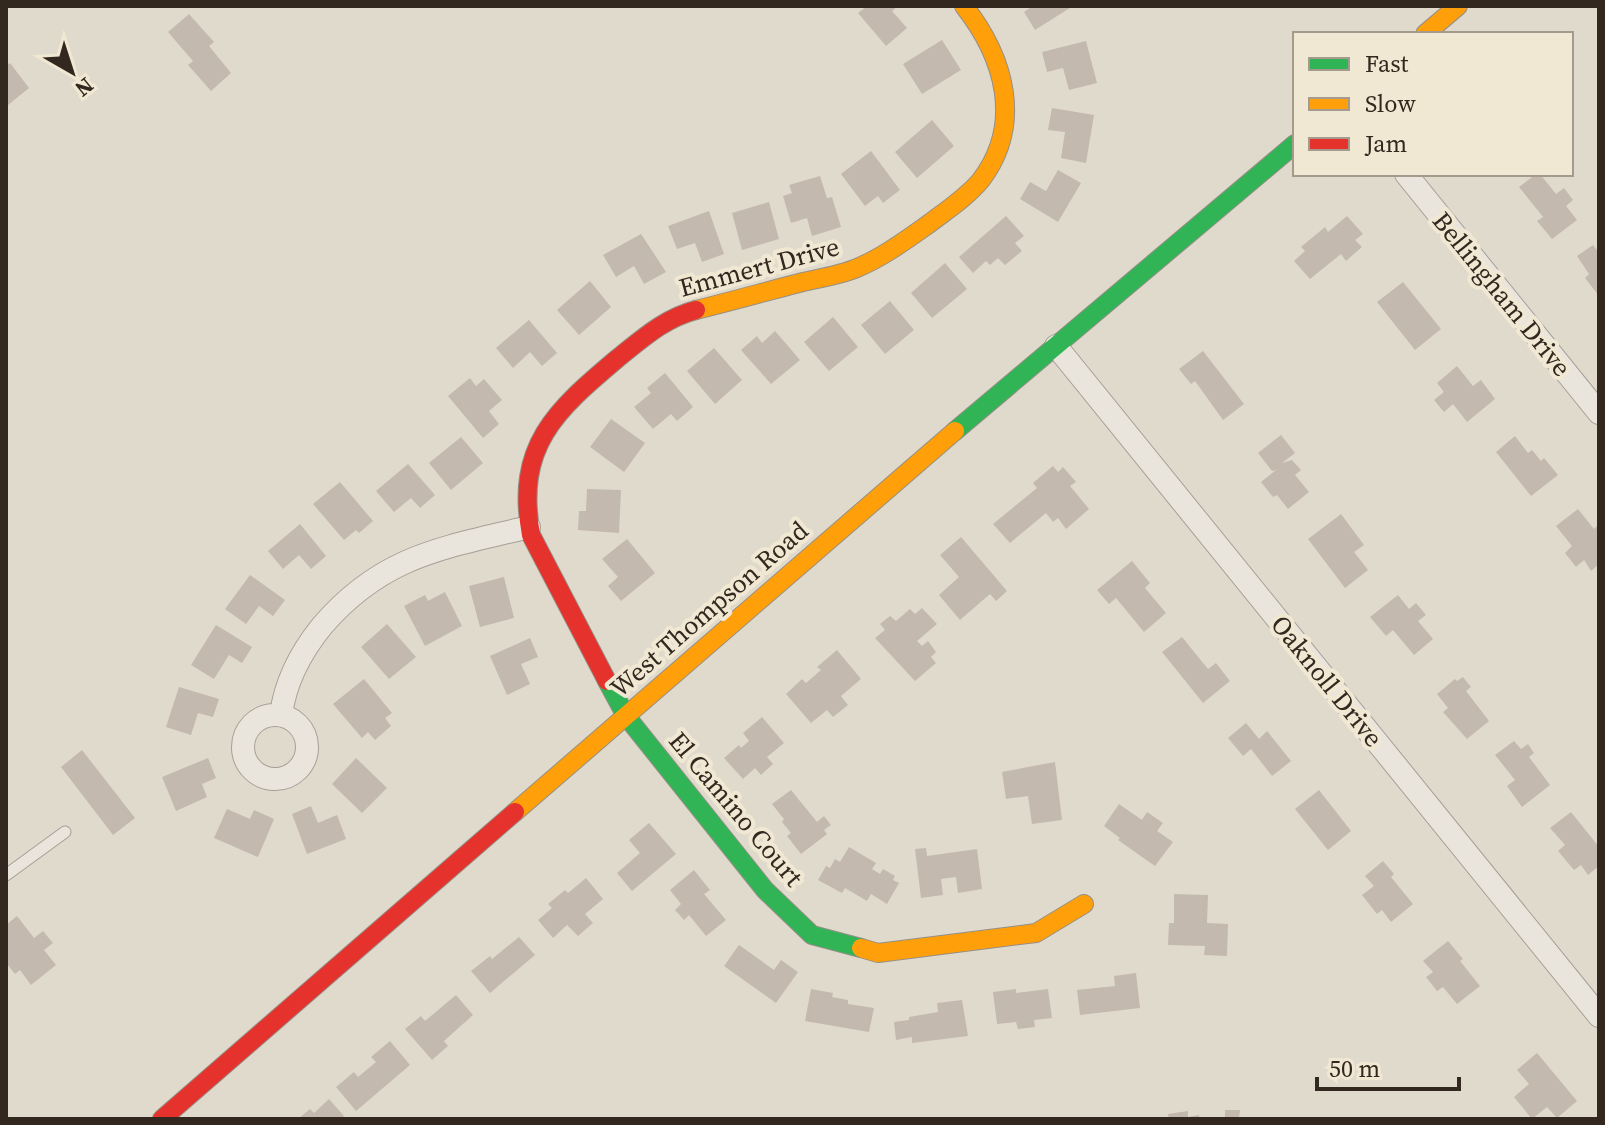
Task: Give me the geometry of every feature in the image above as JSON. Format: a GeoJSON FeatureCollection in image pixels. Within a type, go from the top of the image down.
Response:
{"type":"FeatureCollection","features":[{"type":"Feature","properties":{"kind":"street","name":"Emmert Drive"},"geometry":{"type":"LineString","coordinates":[[626,716],[538,551],[529,527],[526,486],[531,461],[543,433],[569,400],[667,320],[699,307],[852,270],[886,256],[959,201],[982,177],[995,155],[1003,130],[1006,92],[993,46],[964,6]]}},
{"type":"Feature","properties":{"kind":"street"},"geometry":{"type":"LineString","coordinates":[[1427,32],[1458,6]]}},
{"type":"Feature","properties":{"kind":"street","name":"West Thompson Road"},"geometry":{"type":"LineString","coordinates":[[162,1119],[916,464],[1293,146]]}},
{"type":"Feature","properties":{"kind":"street","name":"Bellingham Drive"},"geometry":{"type":"LineString","coordinates":[[1408,176],[1599,413]]}},
{"type":"Feature","properties":{"kind":"street","name":"Oaknoll Drive"},"geometry":{"type":"LineString","coordinates":[[1056,346],[1599,1016]]}},
{"type":"Feature","properties":{"kind":"street"},"geometry":{"type":"LineString","coordinates":[[281,715],[285,695],[307,648],[344,601],[364,584],[425,552],[529,527]]}},
{"type":"Feature","properties":{"kind":"street","name":"El Camino Court"},"geometry":{"type":"LineString","coordinates":[[626,716],[765,890],[812,935],[878,953],[1036,933],[1084,904]]}},
{"type":"Feature","properties":{"kind":"lane"},"geometry":{"type":"LineString","coordinates":[[6,875],[65,832]]}},
{"type":"Feature","properties":{"kind":"building"},"geometry":{"type":"Polygon","coordinates":[[[867,6],[898,6],[892,11],[907,28],[886,46],[858,13],[867,6]]]}},
{"type":"Feature","properties":{"kind":"building"},"geometry":{"type":"Polygon","coordinates":[[[1033,6],[1073,6],[1035,30],[1024,12],[1033,6]]]}},
{"type":"Feature","properties":{"kind":"building"},"geometry":{"type":"Polygon","coordinates":[[[189,14],[214,42],[209,46],[231,73],[211,91],[188,65],[193,61],[168,32],[189,14]]]}},
{"type":"Feature","properties":{"kind":"building"},"geometry":{"type":"Polygon","coordinates":[[[942,40],[961,70],[922,94],[903,64],[942,40]]]}},
{"type":"Feature","properties":{"kind":"building"},"geometry":{"type":"Polygon","coordinates":[[[1086,41],[1097,83],[1069,90],[1063,68],[1047,72],[1042,52],[1086,41]]]}},
{"type":"Feature","properties":{"kind":"building"},"geometry":{"type":"Polygon","coordinates":[[[10,63],[29,88],[8,105],[6,66],[10,63]]]}},
{"type":"Feature","properties":{"kind":"building"},"geometry":{"type":"Polygon","coordinates":[[[1052,108],[1094,115],[1086,163],[1061,158],[1065,132],[1048,130],[1052,108]]]}},
{"type":"Feature","properties":{"kind":"building"},"geometry":{"type":"Polygon","coordinates":[[[932,120],[954,146],[917,178],[895,152],[932,120]]]}},
{"type":"Feature","properties":{"kind":"building"},"geometry":{"type":"Polygon","coordinates":[[[871,151],[900,190],[883,203],[878,196],[865,206],[841,174],[871,151]]]}},
{"type":"Feature","properties":{"kind":"building"},"geometry":{"type":"Polygon","coordinates":[[[1058,170],[1081,183],[1058,222],[1020,199],[1030,182],[1046,191],[1058,170]]]}},
{"type":"Feature","properties":{"kind":"building"},"geometry":{"type":"Polygon","coordinates":[[[820,176],[827,198],[832,197],[841,227],[812,236],[807,218],[791,223],[783,196],[792,193],[789,185],[820,176]]]}},
{"type":"Feature","properties":{"kind":"building"},"geometry":{"type":"Polygon","coordinates":[[[1533,176],[1542,176],[1556,194],[1564,188],[1573,200],[1566,206],[1577,220],[1552,239],[1537,221],[1543,217],[1519,187],[1533,176]]]}},
{"type":"Feature","properties":{"kind":"building"},"geometry":{"type":"Polygon","coordinates":[[[769,202],[779,239],[742,250],[732,213],[769,202]]]}},
{"type":"Feature","properties":{"kind":"building"},"geometry":{"type":"Polygon","coordinates":[[[709,211],[724,254],[702,262],[695,243],[677,249],[668,226],[709,211]]]}},
{"type":"Feature","properties":{"kind":"building"},"geometry":{"type":"Polygon","coordinates":[[[1006,216],[1024,236],[1015,243],[1022,251],[1005,265],[998,258],[990,265],[986,261],[973,273],[959,257],[1006,216]]]}},
{"type":"Feature","properties":{"kind":"building"},"geometry":{"type":"Polygon","coordinates":[[[1347,216],[1363,234],[1355,240],[1362,247],[1346,261],[1341,254],[1310,279],[1294,261],[1305,251],[1301,247],[1325,227],[1328,232],[1347,216]]]}},
{"type":"Feature","properties":{"kind":"building"},"geometry":{"type":"Polygon","coordinates":[[[641,234],[666,272],[644,284],[634,266],[616,277],[603,255],[641,234]]]}},
{"type":"Feature","properties":{"kind":"building"},"geometry":{"type":"Polygon","coordinates":[[[1593,245],[1599,253],[1599,296],[1585,278],[1589,274],[1577,256],[1593,245]]]}},
{"type":"Feature","properties":{"kind":"building"},"geometry":{"type":"Polygon","coordinates":[[[945,263],[967,289],[932,318],[911,293],[945,263]]]}},
{"type":"Feature","properties":{"kind":"building"},"geometry":{"type":"Polygon","coordinates":[[[590,281],[611,307],[579,335],[557,310],[590,281]]]}},
{"type":"Feature","properties":{"kind":"building"},"geometry":{"type":"Polygon","coordinates":[[[1403,282],[1441,329],[1415,350],[1377,302],[1403,282]]]}},
{"type":"Feature","properties":{"kind":"building"},"geometry":{"type":"Polygon","coordinates":[[[890,301],[914,330],[885,354],[861,325],[890,301]]]}},
{"type":"Feature","properties":{"kind":"building"},"geometry":{"type":"Polygon","coordinates":[[[833,317],[858,347],[829,371],[804,342],[833,317]]]}},
{"type":"Feature","properties":{"kind":"building"},"geometry":{"type":"Polygon","coordinates":[[[529,320],[557,353],[542,366],[530,352],[513,368],[496,348],[529,320]]]}},
{"type":"Feature","properties":{"kind":"building"},"geometry":{"type":"Polygon","coordinates":[[[775,331],[800,360],[771,384],[741,350],[757,336],[762,343],[775,331]]]}},
{"type":"Feature","properties":{"kind":"building"},"geometry":{"type":"Polygon","coordinates":[[[714,348],[742,380],[715,404],[687,371],[714,348]]]}},
{"type":"Feature","properties":{"kind":"building"},"geometry":{"type":"Polygon","coordinates":[[[1203,351],[1244,404],[1223,420],[1195,381],[1191,384],[1179,369],[1203,351]]]}},
{"type":"Feature","properties":{"kind":"building"},"geometry":{"type":"Polygon","coordinates":[[[1457,366],[1473,386],[1481,380],[1495,399],[1467,422],[1453,404],[1444,412],[1434,400],[1444,392],[1437,383],[1457,366]]]}},
{"type":"Feature","properties":{"kind":"building"},"geometry":{"type":"Polygon","coordinates":[[[665,373],[693,407],[677,421],[671,414],[653,429],[634,407],[651,393],[647,388],[665,373]]]}},
{"type":"Feature","properties":{"kind":"building"},"geometry":{"type":"Polygon","coordinates":[[[470,378],[476,386],[484,379],[502,400],[489,411],[499,424],[483,438],[448,396],[470,378]]]}},
{"type":"Feature","properties":{"kind":"building"},"geometry":{"type":"Polygon","coordinates":[[[611,419],[645,443],[624,472],[590,447],[611,419]]]}},
{"type":"Feature","properties":{"kind":"building"},"geometry":{"type":"Polygon","coordinates":[[[1281,435],[1295,453],[1282,463],[1292,460],[1301,470],[1295,475],[1309,492],[1288,509],[1261,482],[1276,470],[1272,471],[1258,453],[1281,435]]]}},
{"type":"Feature","properties":{"kind":"building"},"geometry":{"type":"Polygon","coordinates":[[[1515,436],[1528,453],[1532,450],[1541,461],[1544,458],[1558,475],[1531,496],[1496,452],[1515,436]]]}},
{"type":"Feature","properties":{"kind":"building"},"geometry":{"type":"Polygon","coordinates":[[[461,437],[483,463],[451,490],[429,463],[461,437]]]}},
{"type":"Feature","properties":{"kind":"building"},"geometry":{"type":"Polygon","coordinates":[[[408,464],[435,495],[420,508],[411,498],[394,512],[376,491],[408,464]]]}},
{"type":"Feature","properties":{"kind":"building"},"geometry":{"type":"Polygon","coordinates":[[[1053,466],[1058,472],[1063,467],[1076,482],[1070,486],[1089,509],[1066,529],[1058,518],[1053,522],[1046,513],[1010,543],[993,524],[1037,488],[1033,483],[1053,466]]]}},
{"type":"Feature","properties":{"kind":"building"},"geometry":{"type":"Polygon","coordinates":[[[340,482],[373,521],[344,540],[313,504],[340,482]]]}},
{"type":"Feature","properties":{"kind":"building"},"geometry":{"type":"Polygon","coordinates":[[[587,489],[621,490],[619,533],[578,530],[579,511],[586,511],[587,489]]]}},
{"type":"Feature","properties":{"kind":"building"},"geometry":{"type":"Polygon","coordinates":[[[1578,509],[1594,529],[1599,524],[1599,564],[1591,571],[1584,560],[1576,567],[1565,553],[1572,546],[1556,526],[1578,509]]]}},
{"type":"Feature","properties":{"kind":"building"},"geometry":{"type":"Polygon","coordinates":[[[1341,514],[1364,545],[1354,552],[1368,570],[1345,588],[1308,539],[1341,514]]]}},
{"type":"Feature","properties":{"kind":"building"},"geometry":{"type":"Polygon","coordinates":[[[300,524],[326,556],[311,569],[299,555],[283,569],[268,551],[300,524]]]}},
{"type":"Feature","properties":{"kind":"building"},"geometry":{"type":"Polygon","coordinates":[[[961,537],[1007,591],[996,601],[990,594],[960,620],[939,595],[959,577],[940,555],[961,537]]]}},
{"type":"Feature","properties":{"kind":"building"},"geometry":{"type":"Polygon","coordinates":[[[627,539],[655,573],[621,601],[608,586],[618,577],[602,559],[627,539]]]}},
{"type":"Feature","properties":{"kind":"building"},"geometry":{"type":"Polygon","coordinates":[[[1132,561],[1150,583],[1145,588],[1166,613],[1144,632],[1116,598],[1109,604],[1097,590],[1132,561]]]}},
{"type":"Feature","properties":{"kind":"building"},"geometry":{"type":"Polygon","coordinates":[[[250,575],[285,600],[273,616],[259,606],[246,624],[225,609],[250,575]]]}},
{"type":"Feature","properties":{"kind":"building"},"geometry":{"type":"Polygon","coordinates":[[[504,577],[514,618],[480,627],[469,586],[504,577]]]}},
{"type":"Feature","properties":{"kind":"building"},"geometry":{"type":"Polygon","coordinates":[[[445,592],[462,626],[425,646],[404,606],[425,595],[428,601],[445,592]]]}},
{"type":"Feature","properties":{"kind":"building"},"geometry":{"type":"Polygon","coordinates":[[[1398,595],[1409,609],[1416,603],[1426,615],[1418,621],[1433,639],[1414,655],[1393,630],[1386,636],[1370,617],[1398,595]]]}},
{"type":"Feature","properties":{"kind":"building"},"geometry":{"type":"Polygon","coordinates":[[[922,608],[937,624],[917,641],[922,646],[928,641],[936,652],[931,657],[936,663],[915,681],[875,638],[885,630],[880,624],[890,616],[896,621],[910,609],[915,614],[922,608]]]}},
{"type":"Feature","properties":{"kind":"building"},"geometry":{"type":"Polygon","coordinates":[[[387,624],[416,657],[389,679],[361,647],[387,624]]]}},
{"type":"Feature","properties":{"kind":"building"},"geometry":{"type":"Polygon","coordinates":[[[216,625],[252,647],[242,663],[229,655],[214,679],[191,665],[216,625]]]}},
{"type":"Feature","properties":{"kind":"building"},"geometry":{"type":"Polygon","coordinates":[[[1182,637],[1208,669],[1216,663],[1230,681],[1203,703],[1162,652],[1182,637]]]}},
{"type":"Feature","properties":{"kind":"building"},"geometry":{"type":"Polygon","coordinates":[[[530,638],[538,657],[521,664],[530,684],[507,695],[490,656],[530,638]]]}},
{"type":"Feature","properties":{"kind":"building"},"geometry":{"type":"Polygon","coordinates":[[[837,650],[861,679],[841,696],[848,705],[833,717],[827,710],[811,723],[786,694],[802,679],[806,683],[821,670],[817,667],[837,650]]]}},
{"type":"Feature","properties":{"kind":"building"},"geometry":{"type":"Polygon","coordinates":[[[1463,677],[1471,687],[1466,691],[1489,721],[1467,739],[1443,712],[1448,708],[1437,694],[1455,679],[1457,681],[1463,677]]]}},
{"type":"Feature","properties":{"kind":"building"},"geometry":{"type":"Polygon","coordinates":[[[364,679],[392,713],[385,718],[391,726],[375,740],[368,732],[362,738],[333,704],[364,679]]]}},
{"type":"Feature","properties":{"kind":"building"},"geometry":{"type":"Polygon","coordinates":[[[179,687],[219,699],[213,717],[198,713],[191,735],[166,727],[179,687]]]}},
{"type":"Feature","properties":{"kind":"building"},"geometry":{"type":"Polygon","coordinates":[[[762,717],[784,743],[767,757],[773,764],[761,775],[755,768],[743,779],[724,758],[749,741],[743,733],[762,717]]]}},
{"type":"Feature","properties":{"kind":"building"},"geometry":{"type":"Polygon","coordinates":[[[1246,723],[1259,739],[1267,731],[1291,761],[1272,776],[1251,749],[1243,756],[1228,738],[1246,723]]]}},
{"type":"Feature","properties":{"kind":"building"},"geometry":{"type":"Polygon","coordinates":[[[1514,741],[1521,749],[1528,744],[1534,753],[1529,757],[1550,785],[1522,807],[1507,786],[1515,780],[1495,755],[1514,741]]]}},
{"type":"Feature","properties":{"kind":"building"},"geometry":{"type":"Polygon","coordinates":[[[82,750],[135,818],[113,835],[61,767],[82,750]]]}},
{"type":"Feature","properties":{"kind":"building"},"geometry":{"type":"Polygon","coordinates":[[[208,758],[216,778],[202,784],[207,797],[176,811],[162,777],[208,758]]]}},
{"type":"Feature","properties":{"kind":"building"},"geometry":{"type":"Polygon","coordinates":[[[356,758],[387,788],[362,813],[332,784],[356,758]]]}},
{"type":"Feature","properties":{"kind":"building"},"geometry":{"type":"Polygon","coordinates":[[[1055,762],[1062,820],[1032,824],[1028,796],[1006,799],[1002,772],[1055,762]]]}},
{"type":"Feature","properties":{"kind":"building"},"geometry":{"type":"Polygon","coordinates":[[[791,790],[817,822],[824,816],[831,825],[824,830],[827,834],[801,854],[787,836],[791,833],[772,804],[791,790]]]}},
{"type":"Feature","properties":{"kind":"building"},"geometry":{"type":"Polygon","coordinates":[[[1319,790],[1351,831],[1328,850],[1295,809],[1319,790]]]}},
{"type":"Feature","properties":{"kind":"building"},"geometry":{"type":"Polygon","coordinates":[[[1119,804],[1142,820],[1147,812],[1163,823],[1157,831],[1173,842],[1155,866],[1104,826],[1119,804]]]}},
{"type":"Feature","properties":{"kind":"building"},"geometry":{"type":"Polygon","coordinates":[[[311,806],[318,823],[337,815],[346,839],[307,854],[292,814],[311,806]]]}},
{"type":"Feature","properties":{"kind":"building"},"geometry":{"type":"Polygon","coordinates":[[[227,809],[250,819],[254,810],[274,819],[258,857],[214,838],[227,809]]]}},
{"type":"Feature","properties":{"kind":"building"},"geometry":{"type":"Polygon","coordinates":[[[1571,812],[1599,847],[1599,866],[1588,875],[1581,865],[1574,870],[1558,851],[1565,845],[1550,828],[1571,812]]]}},
{"type":"Feature","properties":{"kind":"building"},"geometry":{"type":"Polygon","coordinates":[[[649,823],[676,854],[632,891],[617,873],[640,853],[629,840],[649,823]]]}},
{"type":"Feature","properties":{"kind":"building"},"geometry":{"type":"Polygon","coordinates":[[[849,847],[876,863],[872,869],[880,874],[883,869],[895,876],[893,880],[899,883],[887,904],[871,894],[867,901],[845,888],[842,893],[818,880],[826,866],[830,868],[835,859],[840,862],[849,847]]]}},
{"type":"Feature","properties":{"kind":"building"},"geometry":{"type":"Polygon","coordinates":[[[926,848],[927,856],[977,849],[982,889],[958,893],[956,877],[941,879],[943,895],[921,898],[915,849],[926,848]]]}},
{"type":"Feature","properties":{"kind":"building"},"geometry":{"type":"Polygon","coordinates":[[[1383,861],[1394,874],[1391,877],[1413,904],[1391,922],[1382,910],[1377,914],[1362,895],[1374,886],[1365,876],[1383,861]]]}},
{"type":"Feature","properties":{"kind":"building"},"geometry":{"type":"Polygon","coordinates":[[[694,870],[710,890],[704,894],[726,920],[706,936],[689,915],[684,920],[675,910],[681,904],[670,890],[694,870]]]}},
{"type":"Feature","properties":{"kind":"building"},"geometry":{"type":"Polygon","coordinates":[[[586,878],[603,899],[585,914],[593,923],[578,936],[567,925],[553,938],[538,920],[552,908],[548,904],[586,878]]]}},
{"type":"Feature","properties":{"kind":"building"},"geometry":{"type":"Polygon","coordinates":[[[1174,894],[1208,895],[1207,923],[1228,924],[1227,956],[1204,955],[1205,946],[1168,945],[1169,923],[1174,923],[1174,894]]]}},
{"type":"Feature","properties":{"kind":"building"},"geometry":{"type":"Polygon","coordinates":[[[17,916],[34,938],[43,931],[53,943],[44,950],[56,965],[31,985],[20,970],[15,974],[6,963],[6,925],[17,916]]]}},
{"type":"Feature","properties":{"kind":"building"},"geometry":{"type":"Polygon","coordinates":[[[519,937],[535,955],[490,993],[471,971],[519,937]]]}},
{"type":"Feature","properties":{"kind":"building"},"geometry":{"type":"Polygon","coordinates":[[[1448,941],[1480,986],[1457,1004],[1443,987],[1437,991],[1426,977],[1433,972],[1423,961],[1448,941]]]}},
{"type":"Feature","properties":{"kind":"building"},"geometry":{"type":"Polygon","coordinates":[[[739,945],[774,970],[781,960],[798,972],[776,1003],[724,966],[739,945]]]}},
{"type":"Feature","properties":{"kind":"building"},"geometry":{"type":"Polygon","coordinates":[[[1136,973],[1140,1008],[1080,1015],[1077,990],[1115,986],[1114,976],[1136,973]]]}},
{"type":"Feature","properties":{"kind":"building"},"geometry":{"type":"Polygon","coordinates":[[[811,989],[833,993],[832,997],[848,1000],[848,1004],[874,1008],[869,1032],[805,1021],[811,989]]]}},
{"type":"Feature","properties":{"kind":"building"},"geometry":{"type":"Polygon","coordinates":[[[1016,989],[1016,993],[1048,989],[1052,1018],[1034,1020],[1035,1027],[1018,1029],[1016,1022],[997,1024],[993,992],[1016,989]]]}},
{"type":"Feature","properties":{"kind":"building"},"geometry":{"type":"Polygon","coordinates":[[[456,995],[473,1015],[444,1041],[448,1046],[432,1060],[405,1029],[421,1016],[425,1021],[456,995]]]}},
{"type":"Feature","properties":{"kind":"building"},"geometry":{"type":"Polygon","coordinates":[[[962,1000],[968,1036],[912,1043],[912,1037],[896,1040],[894,1022],[938,1012],[937,1003],[962,1000]]]}},
{"type":"Feature","properties":{"kind":"building"},"geometry":{"type":"Polygon","coordinates":[[[390,1041],[410,1065],[356,1111],[336,1087],[354,1072],[358,1077],[376,1062],[371,1057],[390,1041]]]}},
{"type":"Feature","properties":{"kind":"building"},"geometry":{"type":"Polygon","coordinates":[[[1537,1053],[1577,1101],[1557,1118],[1547,1107],[1532,1119],[1514,1097],[1529,1084],[1517,1070],[1537,1053]]]}},
{"type":"Feature","properties":{"kind":"building"},"geometry":{"type":"Polygon","coordinates":[[[329,1099],[344,1116],[341,1119],[298,1119],[310,1109],[314,1113],[329,1099]]]}},
{"type":"Feature","properties":{"kind":"building"},"geometry":{"type":"Polygon","coordinates":[[[1225,1110],[1240,1110],[1239,1119],[1225,1119],[1225,1110]]]}},
{"type":"Feature","properties":{"kind":"building"},"geometry":{"type":"Polygon","coordinates":[[[1188,1111],[1188,1117],[1199,1115],[1200,1119],[1169,1119],[1168,1114],[1188,1111]]]}},
{"type":"Feature","properties":{"kind":"traffic: fast"},"geometry":{"type":"LineString","coordinates":[[955,431],[1293,146]]}},
{"type":"Feature","properties":{"kind":"traffic: fast"},"geometry":{"type":"LineString","coordinates":[[607,681],[626,716],[765,890],[812,935],[861,948]]}},
{"type":"Feature","properties":{"kind":"traffic: slow"},"geometry":{"type":"LineString","coordinates":[[696,310],[857,268],[921,229],[963,198],[981,180],[1002,136],[1004,91],[990,47],[964,6]]}},
{"type":"Feature","properties":{"kind":"traffic: slow"},"geometry":{"type":"LineString","coordinates":[[1427,32],[1458,6]]}},
{"type":"Feature","properties":{"kind":"traffic: slow"},"geometry":{"type":"LineString","coordinates":[[515,812],[955,431]]}},
{"type":"Feature","properties":{"kind":"traffic: slow"},"geometry":{"type":"LineString","coordinates":[[861,948],[878,953],[1036,933],[1084,904]]}},
{"type":"Feature","properties":{"kind":"traffic: jam"},"geometry":{"type":"LineString","coordinates":[[607,681],[531,535],[529,477],[545,433],[576,396],[655,330],[674,318],[696,310]]}},
{"type":"Feature","properties":{"kind":"traffic: jam"},"geometry":{"type":"LineString","coordinates":[[162,1119],[515,812]]}}]}
